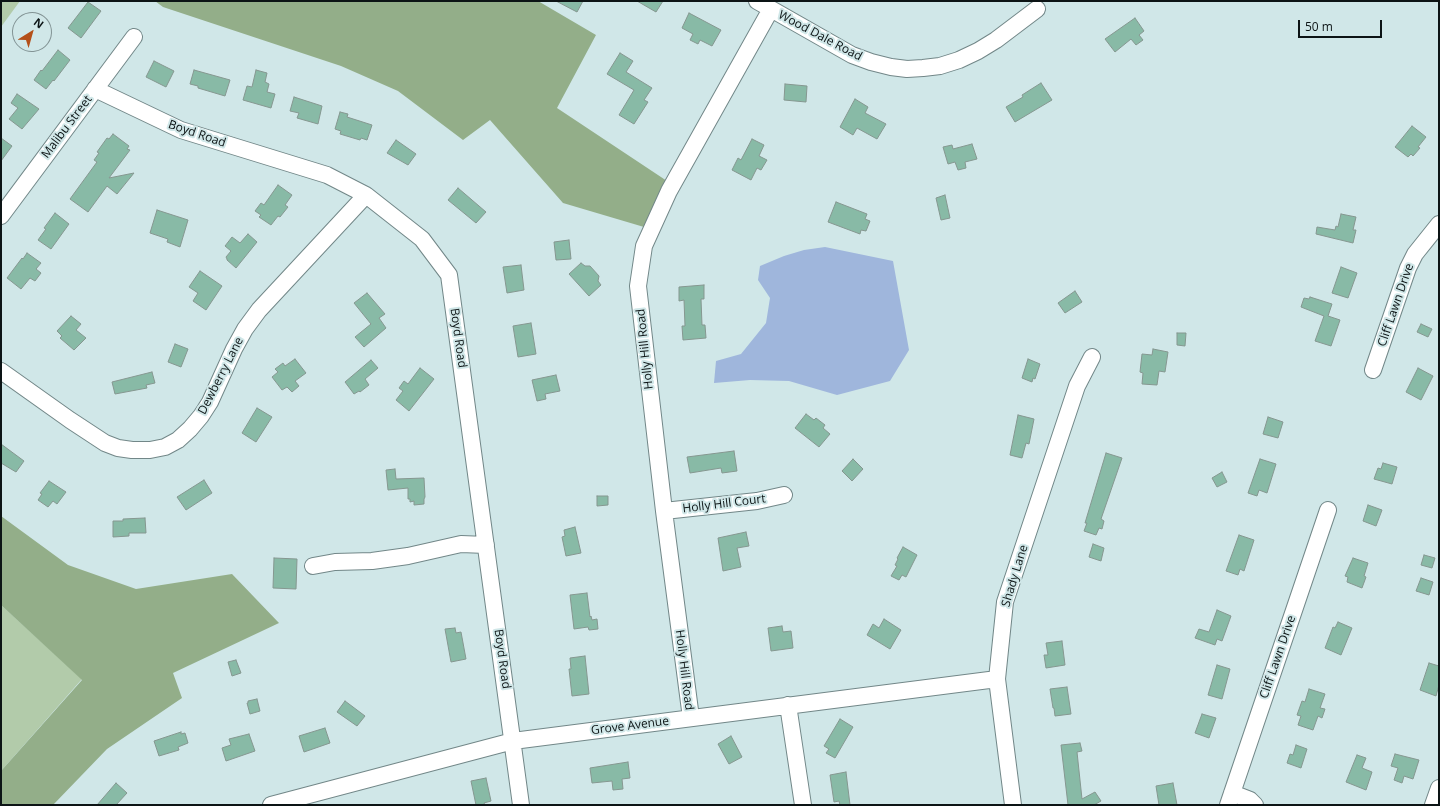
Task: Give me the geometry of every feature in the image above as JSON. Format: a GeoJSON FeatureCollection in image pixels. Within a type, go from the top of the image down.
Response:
{"type":"FeatureCollection","features":[{"type":"Feature","properties":{"kind":"street","name":"Wood Dale Road"},"geometry":{"type":"LineString","coordinates":[[757,1],[852,55],[871,62],[907,69],[940,66],[959,60],[996,40],[1037,9]]}},
{"type":"Feature","properties":{"kind":"street","name":"Holly Hill Road"},"geometry":{"type":"LineString","coordinates":[[691,718],[664,511],[638,286],[644,246],[669,191],[771,9]]}},
{"type":"Feature","properties":{"kind":"street","name":"Malibu Street"},"geometry":{"type":"LineString","coordinates":[[1,216],[134,37]]}},
{"type":"Feature","properties":{"kind":"street","name":"Boyd Road"},"geometry":{"type":"LineString","coordinates":[[95,89],[181,130],[327,175],[366,195],[422,239],[449,275],[521,805]]}},
{"type":"Feature","properties":{"kind":"street","name":"Dewberry Lane"},"geometry":{"type":"LineString","coordinates":[[1,371],[105,443],[118,448],[132,450],[150,450],[165,447],[178,440],[201,416],[210,402],[234,349],[245,329],[259,310],[366,195]]}},
{"type":"Feature","properties":{"kind":"street","name":"Cliff Lawn Drive"},"geometry":{"type":"LineString","coordinates":[[1373,370],[1408,268],[1415,254],[1439,224]]}},
{"type":"Feature","properties":{"kind":"street","name":"Shady Lane"},"geometry":{"type":"LineString","coordinates":[[1014,805],[997,679],[1005,602],[1077,386],[1092,357]]}},
{"type":"Feature","properties":{"kind":"street","name":"Holly Hill Court"},"geometry":{"type":"LineString","coordinates":[[664,511],[757,500],[784,495]]}},
{"type":"Feature","properties":{"kind":"street","name":"Cliff Lawn Drive"},"geometry":{"type":"LineString","coordinates":[[1230,799],[1328,510]]}},
{"type":"Feature","properties":{"kind":"street"},"geometry":{"type":"LineString","coordinates":[[312,566],[335,562],[372,561],[408,556],[461,544],[486,545]]}},
{"type":"Feature","properties":{"kind":"street","name":"Grove Avenue"},"geometry":{"type":"LineString","coordinates":[[271,805],[512,741],[997,679]]}},
{"type":"Feature","properties":{"kind":"street"},"geometry":{"type":"LineString","coordinates":[[788,705],[803,805]]}},
{"type":"Feature","properties":{"kind":"street"},"geometry":{"type":"LineString","coordinates":[[1433,805],[1439,788]]}},
{"type":"Feature","properties":{"kind":"street"},"geometry":{"type":"LineString","coordinates":[[1230,799],[1250,800],[1255,805]]}},
{"type":"Feature","properties":{"kind":"green space"},"geometry":{"type":"Polygon","coordinates":[[[1,1],[20,1],[1,27],[1,1]]]}},
{"type":"Feature","properties":{"kind":"green space"},"geometry":{"type":"Polygon","coordinates":[[[155,1],[538,1],[596,35],[557,108],[667,181],[644,227],[563,203],[490,120],[463,140],[398,91],[341,66],[163,7],[155,1]]]}},
{"type":"Feature","properties":{"kind":"green space"},"geometry":{"type":"Polygon","coordinates":[[[1,516],[68,565],[136,589],[232,574],[279,623],[173,673],[182,698],[107,749],[53,805],[1,805],[1,771],[82,680],[1,605],[1,516]]]}},
{"type":"Feature","properties":{"kind":"green space"},"geometry":{"type":"Polygon","coordinates":[[[1,605],[82,679],[1,771],[1,605]]]}},
{"type":"Feature","properties":{"kind":"water"},"geometry":{"type":"Polygon","coordinates":[[[825,247],[893,261],[909,350],[890,381],[837,395],[789,381],[750,380],[714,383],[716,361],[741,354],[766,323],[770,298],[758,280],[760,266],[804,250],[825,247]]]}},
{"type":"Feature","properties":{"kind":"building"},"geometry":{"type":"Polygon","coordinates":[[[556,1],[583,1],[577,12],[556,1]]]}},
{"type":"Feature","properties":{"kind":"building"},"geometry":{"type":"Polygon","coordinates":[[[637,1],[663,1],[656,12],[637,1]]]}},
{"type":"Feature","properties":{"kind":"building"},"geometry":{"type":"Polygon","coordinates":[[[88,2],[101,11],[81,38],[68,28],[88,2]]]}},
{"type":"Feature","properties":{"kind":"building"},"geometry":{"type":"Polygon","coordinates":[[[689,13],[721,30],[712,46],[700,40],[698,44],[690,40],[693,34],[682,28],[689,13]]]}},
{"type":"Feature","properties":{"kind":"building"},"geometry":{"type":"Polygon","coordinates":[[[1135,18],[1144,31],[1139,35],[1143,40],[1136,45],[1131,39],[1115,52],[1105,39],[1135,18]]]}},
{"type":"Feature","properties":{"kind":"building"},"geometry":{"type":"Polygon","coordinates":[[[58,50],[70,60],[46,89],[34,80],[58,50]]]}},
{"type":"Feature","properties":{"kind":"building"},"geometry":{"type":"Polygon","coordinates":[[[620,53],[633,61],[626,72],[652,88],[644,100],[648,102],[634,124],[619,115],[634,90],[607,74],[620,53]]]}},
{"type":"Feature","properties":{"kind":"building"},"geometry":{"type":"Polygon","coordinates":[[[154,61],[174,71],[166,87],[146,77],[154,61]]]}},
{"type":"Feature","properties":{"kind":"building"},"geometry":{"type":"Polygon","coordinates":[[[194,70],[230,80],[225,96],[190,84],[194,70]]]}},
{"type":"Feature","properties":{"kind":"building"},"geometry":{"type":"Polygon","coordinates":[[[256,70],[267,73],[265,82],[269,84],[267,92],[275,94],[271,108],[243,100],[247,86],[252,87],[256,70]]]}},
{"type":"Feature","properties":{"kind":"building"},"geometry":{"type":"Polygon","coordinates":[[[1041,83],[1052,100],[1015,122],[1006,107],[1023,97],[1022,95],[1041,83]]]}},
{"type":"Feature","properties":{"kind":"building"},"geometry":{"type":"Polygon","coordinates":[[[785,84],[807,86],[806,102],[784,100],[785,84]]]}},
{"type":"Feature","properties":{"kind":"building"},"geometry":{"type":"Polygon","coordinates":[[[17,94],[39,109],[22,129],[9,119],[18,108],[11,103],[17,94]]]}},
{"type":"Feature","properties":{"kind":"building"},"geometry":{"type":"Polygon","coordinates":[[[294,97],[322,106],[318,124],[297,118],[299,113],[290,111],[294,97]]]}},
{"type":"Feature","properties":{"kind":"building"},"geometry":{"type":"Polygon","coordinates":[[[855,99],[868,107],[865,113],[886,124],[877,139],[857,128],[853,135],[840,127],[855,99]]]}},
{"type":"Feature","properties":{"kind":"building"},"geometry":{"type":"Polygon","coordinates":[[[340,112],[348,114],[347,117],[372,125],[367,140],[361,138],[360,140],[340,134],[341,131],[335,129],[340,112]]]}},
{"type":"Feature","properties":{"kind":"building"},"geometry":{"type":"Polygon","coordinates":[[[1412,126],[1426,137],[1418,147],[1420,148],[1413,156],[1411,154],[1408,157],[1395,147],[1412,126]]]}},
{"type":"Feature","properties":{"kind":"building"},"geometry":{"type":"Polygon","coordinates":[[[113,134],[129,146],[127,149],[130,150],[109,178],[134,173],[117,194],[107,186],[88,212],[70,199],[97,162],[94,160],[99,153],[97,152],[107,138],[109,139],[113,134]]]}},
{"type":"Feature","properties":{"kind":"building"},"geometry":{"type":"Polygon","coordinates":[[[1,138],[12,146],[1,161],[1,138]]]}},
{"type":"Feature","properties":{"kind":"building"},"geometry":{"type":"Polygon","coordinates":[[[752,139],[764,145],[759,156],[767,160],[761,170],[757,168],[751,180],[732,170],[738,158],[741,160],[752,139]]]}},
{"type":"Feature","properties":{"kind":"building"},"geometry":{"type":"Polygon","coordinates":[[[396,140],[416,154],[408,165],[387,153],[396,140]]]}},
{"type":"Feature","properties":{"kind":"building"},"geometry":{"type":"Polygon","coordinates":[[[972,144],[977,159],[965,162],[966,168],[958,170],[955,162],[948,164],[943,147],[952,145],[953,149],[972,144]]]}},
{"type":"Feature","properties":{"kind":"building"},"geometry":{"type":"Polygon","coordinates":[[[278,185],[292,195],[285,205],[288,207],[271,225],[259,217],[261,215],[255,211],[261,203],[264,205],[278,185]]]}},
{"type":"Feature","properties":{"kind":"building"},"geometry":{"type":"Polygon","coordinates":[[[458,188],[486,212],[476,223],[448,200],[458,188]]]}},
{"type":"Feature","properties":{"kind":"building"},"geometry":{"type":"Polygon","coordinates":[[[945,195],[950,218],[941,220],[936,198],[945,195]]]}},
{"type":"Feature","properties":{"kind":"building"},"geometry":{"type":"Polygon","coordinates":[[[836,202],[867,214],[865,219],[870,221],[866,231],[861,230],[860,234],[828,222],[836,202]]]}},
{"type":"Feature","properties":{"kind":"building"},"geometry":{"type":"Polygon","coordinates":[[[157,210],[188,220],[180,247],[167,242],[168,239],[150,233],[157,210]]]}},
{"type":"Feature","properties":{"kind":"building"},"geometry":{"type":"Polygon","coordinates":[[[55,213],[69,224],[51,249],[38,240],[46,229],[44,228],[55,213]]]}},
{"type":"Feature","properties":{"kind":"building"},"geometry":{"type":"Polygon","coordinates":[[[1341,214],[1356,217],[1353,230],[1356,230],[1353,243],[1316,234],[1317,227],[1335,230],[1336,226],[1338,227],[1341,214]]]}},
{"type":"Feature","properties":{"kind":"building"},"geometry":{"type":"Polygon","coordinates":[[[248,234],[257,242],[236,268],[227,260],[226,257],[231,251],[225,246],[232,237],[240,243],[248,234]]]}},
{"type":"Feature","properties":{"kind":"building"},"geometry":{"type":"Polygon","coordinates":[[[569,240],[571,259],[556,260],[554,242],[569,240]]]}},
{"type":"Feature","properties":{"kind":"building"},"geometry":{"type":"Polygon","coordinates":[[[27,253],[41,263],[36,269],[41,273],[35,281],[30,278],[21,289],[7,278],[27,253]]]}},
{"type":"Feature","properties":{"kind":"building"},"geometry":{"type":"Polygon","coordinates":[[[581,263],[585,266],[590,266],[599,276],[598,281],[601,285],[589,296],[569,274],[581,263]]]}},
{"type":"Feature","properties":{"kind":"building"},"geometry":{"type":"Polygon","coordinates":[[[521,265],[524,290],[507,293],[503,267],[521,265]]]}},
{"type":"Feature","properties":{"kind":"building"},"geometry":{"type":"Polygon","coordinates":[[[1341,267],[1357,273],[1348,298],[1332,293],[1341,267]]]}},
{"type":"Feature","properties":{"kind":"building"},"geometry":{"type":"Polygon","coordinates":[[[200,271],[222,286],[206,310],[193,301],[198,293],[189,287],[200,271]]]}},
{"type":"Feature","properties":{"kind":"building"},"geometry":{"type":"Polygon","coordinates":[[[704,285],[704,299],[701,299],[702,325],[705,325],[706,338],[683,340],[682,326],[685,326],[684,300],[679,301],[679,287],[704,285]]]}},
{"type":"Feature","properties":{"kind":"building"},"geometry":{"type":"Polygon","coordinates":[[[1075,291],[1082,302],[1065,313],[1058,303],[1075,291]]]}},
{"type":"Feature","properties":{"kind":"building"},"geometry":{"type":"Polygon","coordinates":[[[367,293],[385,314],[379,318],[386,328],[364,347],[355,337],[371,324],[354,303],[367,293]]]}},
{"type":"Feature","properties":{"kind":"building"},"geometry":{"type":"Polygon","coordinates":[[[1310,297],[1332,304],[1328,316],[1340,320],[1331,346],[1315,341],[1324,316],[1301,307],[1304,298],[1309,299],[1310,297]]]}},
{"type":"Feature","properties":{"kind":"building"},"geometry":{"type":"Polygon","coordinates":[[[71,316],[81,324],[76,330],[86,338],[74,350],[60,338],[62,336],[57,331],[71,316]]]}},
{"type":"Feature","properties":{"kind":"building"},"geometry":{"type":"Polygon","coordinates":[[[531,323],[536,354],[518,357],[513,326],[531,323]]]}},
{"type":"Feature","properties":{"kind":"building"},"geometry":{"type":"Polygon","coordinates":[[[1421,324],[1432,329],[1428,337],[1417,332],[1421,324]]]}},
{"type":"Feature","properties":{"kind":"building"},"geometry":{"type":"Polygon","coordinates":[[[1177,333],[1186,333],[1185,346],[1177,345],[1177,333]]]}},
{"type":"Feature","properties":{"kind":"building"},"geometry":{"type":"Polygon","coordinates":[[[175,344],[188,349],[181,367],[168,362],[175,344]]]}},
{"type":"Feature","properties":{"kind":"building"},"geometry":{"type":"Polygon","coordinates":[[[1153,349],[1168,352],[1165,372],[1159,371],[1157,385],[1142,384],[1143,373],[1140,372],[1142,354],[1152,355],[1153,349]]]}},
{"type":"Feature","properties":{"kind":"building"},"geometry":{"type":"Polygon","coordinates":[[[295,359],[306,373],[295,381],[299,386],[292,392],[287,387],[282,390],[272,377],[278,372],[275,369],[283,363],[285,366],[295,359]]]}},
{"type":"Feature","properties":{"kind":"building"},"geometry":{"type":"Polygon","coordinates":[[[1028,359],[1040,364],[1035,379],[1033,378],[1032,382],[1022,378],[1028,359]]]}},
{"type":"Feature","properties":{"kind":"building"},"geometry":{"type":"Polygon","coordinates":[[[371,360],[378,368],[365,379],[369,385],[360,392],[359,391],[354,394],[345,382],[371,360]]]}},
{"type":"Feature","properties":{"kind":"building"},"geometry":{"type":"Polygon","coordinates":[[[420,368],[434,379],[409,411],[396,400],[403,391],[399,388],[404,381],[408,384],[420,368]]]}},
{"type":"Feature","properties":{"kind":"building"},"geometry":{"type":"Polygon","coordinates":[[[1418,368],[1433,376],[1421,400],[1406,392],[1418,368]]]}},
{"type":"Feature","properties":{"kind":"building"},"geometry":{"type":"Polygon","coordinates":[[[152,372],[155,383],[146,385],[147,388],[115,394],[112,382],[152,372]]]}},
{"type":"Feature","properties":{"kind":"building"},"geometry":{"type":"Polygon","coordinates":[[[556,375],[560,391],[545,394],[546,399],[537,401],[532,380],[556,375]]]}},
{"type":"Feature","properties":{"kind":"building"},"geometry":{"type":"Polygon","coordinates":[[[257,408],[272,417],[256,442],[242,433],[257,408]]]}},
{"type":"Feature","properties":{"kind":"building"},"geometry":{"type":"Polygon","coordinates":[[[806,414],[814,420],[816,418],[825,425],[823,428],[830,434],[819,447],[795,428],[806,414]]]}},
{"type":"Feature","properties":{"kind":"building"},"geometry":{"type":"Polygon","coordinates":[[[1018,415],[1034,419],[1029,444],[1026,443],[1022,458],[1010,455],[1018,415]]]}},
{"type":"Feature","properties":{"kind":"building"},"geometry":{"type":"Polygon","coordinates":[[[1268,417],[1283,422],[1278,438],[1263,434],[1268,417]]]}},
{"type":"Feature","properties":{"kind":"building"},"geometry":{"type":"Polygon","coordinates":[[[1,444],[24,461],[16,472],[1,463],[1,444]]]}},
{"type":"Feature","properties":{"kind":"building"},"geometry":{"type":"Polygon","coordinates":[[[734,451],[737,471],[722,473],[721,468],[690,473],[687,457],[734,451]]]}},
{"type":"Feature","properties":{"kind":"building"},"geometry":{"type":"Polygon","coordinates":[[[1106,453],[1122,458],[1101,519],[1104,521],[1102,529],[1099,528],[1096,535],[1084,531],[1087,523],[1085,523],[1106,453]]]}},
{"type":"Feature","properties":{"kind":"building"},"geometry":{"type":"Polygon","coordinates":[[[853,459],[863,469],[852,481],[842,471],[853,459]]]}},
{"type":"Feature","properties":{"kind":"building"},"geometry":{"type":"Polygon","coordinates":[[[1260,459],[1276,464],[1267,493],[1259,490],[1257,496],[1248,493],[1260,459]]]}},
{"type":"Feature","properties":{"kind":"building"},"geometry":{"type":"Polygon","coordinates":[[[1383,463],[1397,467],[1392,484],[1374,479],[1378,468],[1381,469],[1383,463]]]}},
{"type":"Feature","properties":{"kind":"building"},"geometry":{"type":"Polygon","coordinates":[[[395,469],[396,479],[424,478],[424,504],[414,505],[414,501],[410,502],[410,499],[408,499],[408,488],[388,490],[386,470],[395,469]]]}},
{"type":"Feature","properties":{"kind":"building"},"geometry":{"type":"Polygon","coordinates":[[[1222,472],[1227,482],[1217,487],[1212,478],[1222,472]]]}},
{"type":"Feature","properties":{"kind":"building"},"geometry":{"type":"Polygon","coordinates":[[[204,480],[212,493],[186,510],[177,497],[204,480]]]}},
{"type":"Feature","properties":{"kind":"building"},"geometry":{"type":"Polygon","coordinates":[[[49,481],[66,492],[57,504],[53,501],[48,507],[38,500],[42,494],[40,493],[49,481]]]}},
{"type":"Feature","properties":{"kind":"building"},"geometry":{"type":"Polygon","coordinates":[[[597,496],[608,496],[608,505],[597,506],[597,496]]]}},
{"type":"Feature","properties":{"kind":"building"},"geometry":{"type":"Polygon","coordinates":[[[1368,505],[1382,510],[1376,526],[1363,521],[1368,505]]]}},
{"type":"Feature","properties":{"kind":"building"},"geometry":{"type":"Polygon","coordinates":[[[145,518],[146,533],[129,533],[129,536],[113,537],[113,521],[145,518]]]}},
{"type":"Feature","properties":{"kind":"building"},"geometry":{"type":"Polygon","coordinates":[[[575,527],[581,553],[566,556],[562,537],[565,536],[564,530],[575,527]]]}},
{"type":"Feature","properties":{"kind":"building"},"geometry":{"type":"Polygon","coordinates":[[[746,532],[749,546],[737,548],[741,567],[723,571],[718,538],[746,532]]]}},
{"type":"Feature","properties":{"kind":"building"},"geometry":{"type":"Polygon","coordinates":[[[1239,535],[1254,540],[1244,571],[1240,569],[1238,575],[1226,571],[1239,535]]]}},
{"type":"Feature","properties":{"kind":"building"},"geometry":{"type":"Polygon","coordinates":[[[1093,544],[1104,548],[1101,561],[1089,557],[1093,544]]]}},
{"type":"Feature","properties":{"kind":"building"},"geometry":{"type":"Polygon","coordinates":[[[903,547],[917,555],[906,577],[902,575],[899,580],[891,576],[897,566],[895,565],[898,559],[897,558],[903,547]]]}},
{"type":"Feature","properties":{"kind":"building"},"geometry":{"type":"Polygon","coordinates":[[[1424,555],[1435,558],[1432,568],[1421,565],[1424,555]]]}},
{"type":"Feature","properties":{"kind":"building"},"geometry":{"type":"Polygon","coordinates":[[[274,558],[297,559],[296,589],[273,588],[274,558]]]}},
{"type":"Feature","properties":{"kind":"building"},"geometry":{"type":"Polygon","coordinates":[[[1353,558],[1368,563],[1364,576],[1366,577],[1362,588],[1347,582],[1348,577],[1345,576],[1353,558]]]}},
{"type":"Feature","properties":{"kind":"building"},"geometry":{"type":"Polygon","coordinates":[[[1421,578],[1433,582],[1429,595],[1416,591],[1421,578]]]}},
{"type":"Feature","properties":{"kind":"building"},"geometry":{"type":"Polygon","coordinates":[[[587,593],[590,617],[591,616],[592,620],[597,619],[598,629],[589,630],[588,627],[574,629],[570,595],[587,593]]]}},
{"type":"Feature","properties":{"kind":"building"},"geometry":{"type":"Polygon","coordinates":[[[1217,610],[1231,616],[1222,641],[1217,639],[1215,645],[1195,638],[1199,629],[1209,632],[1217,610]]]}},
{"type":"Feature","properties":{"kind":"building"},"geometry":{"type":"Polygon","coordinates":[[[884,619],[901,630],[890,649],[867,635],[873,624],[879,628],[884,619]]]}},
{"type":"Feature","properties":{"kind":"building"},"geometry":{"type":"Polygon","coordinates":[[[1338,622],[1352,628],[1341,655],[1325,648],[1333,627],[1335,628],[1338,622]]]}},
{"type":"Feature","properties":{"kind":"building"},"geometry":{"type":"Polygon","coordinates":[[[782,626],[783,632],[791,631],[793,648],[771,651],[768,628],[782,626]]]}},
{"type":"Feature","properties":{"kind":"building"},"geometry":{"type":"Polygon","coordinates":[[[455,628],[456,633],[461,632],[466,659],[451,662],[445,629],[455,628]]]}},
{"type":"Feature","properties":{"kind":"building"},"geometry":{"type":"Polygon","coordinates":[[[1062,641],[1065,665],[1046,668],[1044,655],[1048,655],[1046,643],[1062,641]]]}},
{"type":"Feature","properties":{"kind":"building"},"geometry":{"type":"Polygon","coordinates":[[[585,656],[589,694],[572,696],[569,669],[571,669],[570,658],[585,656]]]}},
{"type":"Feature","properties":{"kind":"building"},"geometry":{"type":"Polygon","coordinates":[[[236,660],[241,673],[232,676],[228,662],[236,660]]]}},
{"type":"Feature","properties":{"kind":"building"},"geometry":{"type":"Polygon","coordinates":[[[1429,663],[1439,666],[1439,685],[1436,696],[1420,690],[1429,663]]]}},
{"type":"Feature","properties":{"kind":"building"},"geometry":{"type":"Polygon","coordinates":[[[1217,665],[1230,669],[1222,699],[1208,695],[1217,665]]]}},
{"type":"Feature","properties":{"kind":"building"},"geometry":{"type":"Polygon","coordinates":[[[1067,687],[1071,714],[1055,716],[1050,689],[1067,687]]]}},
{"type":"Feature","properties":{"kind":"building"},"geometry":{"type":"Polygon","coordinates":[[[1309,689],[1325,694],[1320,708],[1325,709],[1322,718],[1318,716],[1313,730],[1298,725],[1301,716],[1297,715],[1302,701],[1305,702],[1309,689]]]}},
{"type":"Feature","properties":{"kind":"building"},"geometry":{"type":"Polygon","coordinates":[[[257,699],[260,711],[250,714],[247,703],[248,701],[257,699]]]}},
{"type":"Feature","properties":{"kind":"building"},"geometry":{"type":"Polygon","coordinates":[[[345,701],[365,716],[357,726],[337,712],[345,701]]]}},
{"type":"Feature","properties":{"kind":"building"},"geometry":{"type":"Polygon","coordinates":[[[1202,714],[1216,718],[1209,738],[1195,733],[1202,714]]]}},
{"type":"Feature","properties":{"kind":"building"},"geometry":{"type":"Polygon","coordinates":[[[840,719],[853,727],[835,758],[826,753],[829,749],[824,746],[840,719]]]}},
{"type":"Feature","properties":{"kind":"building"},"geometry":{"type":"Polygon","coordinates":[[[325,728],[330,743],[304,752],[299,736],[325,728]]]}},
{"type":"Feature","properties":{"kind":"building"},"geometry":{"type":"Polygon","coordinates":[[[181,732],[181,734],[185,733],[188,743],[178,747],[179,750],[159,756],[154,741],[181,732]]]}},
{"type":"Feature","properties":{"kind":"building"},"geometry":{"type":"Polygon","coordinates":[[[249,734],[255,751],[226,761],[222,748],[231,745],[229,739],[249,734]]]}},
{"type":"Feature","properties":{"kind":"building"},"geometry":{"type":"Polygon","coordinates":[[[731,736],[742,757],[729,764],[718,744],[731,736]]]}},
{"type":"Feature","properties":{"kind":"building"},"geometry":{"type":"Polygon","coordinates":[[[1080,743],[1082,751],[1077,752],[1082,799],[1095,792],[1101,801],[1094,805],[1068,805],[1061,745],[1080,743]]]}},
{"type":"Feature","properties":{"kind":"building"},"geometry":{"type":"Polygon","coordinates":[[[1296,745],[1307,749],[1301,768],[1287,763],[1290,754],[1293,755],[1296,745]]]}},
{"type":"Feature","properties":{"kind":"building"},"geometry":{"type":"Polygon","coordinates":[[[1395,754],[1419,760],[1413,779],[1404,776],[1402,783],[1394,780],[1398,768],[1391,766],[1395,754]]]}},
{"type":"Feature","properties":{"kind":"building"},"geometry":{"type":"Polygon","coordinates":[[[1357,755],[1366,758],[1362,768],[1372,772],[1366,790],[1346,782],[1357,755]]]}},
{"type":"Feature","properties":{"kind":"building"},"geometry":{"type":"Polygon","coordinates":[[[628,762],[630,778],[622,779],[623,789],[613,790],[612,781],[592,783],[590,768],[628,762]]]}},
{"type":"Feature","properties":{"kind":"building"},"geometry":{"type":"Polygon","coordinates":[[[846,772],[850,805],[840,805],[839,801],[834,802],[830,775],[846,772]]]}},
{"type":"Feature","properties":{"kind":"building"},"geometry":{"type":"Polygon","coordinates":[[[486,778],[491,801],[484,803],[485,805],[476,805],[471,781],[486,778]]]}},
{"type":"Feature","properties":{"kind":"building"},"geometry":{"type":"Polygon","coordinates":[[[116,783],[127,793],[116,805],[97,805],[116,783]]]}},
{"type":"Feature","properties":{"kind":"building"},"geometry":{"type":"Polygon","coordinates":[[[1173,783],[1177,805],[1159,805],[1156,786],[1173,783]]]}}]}
